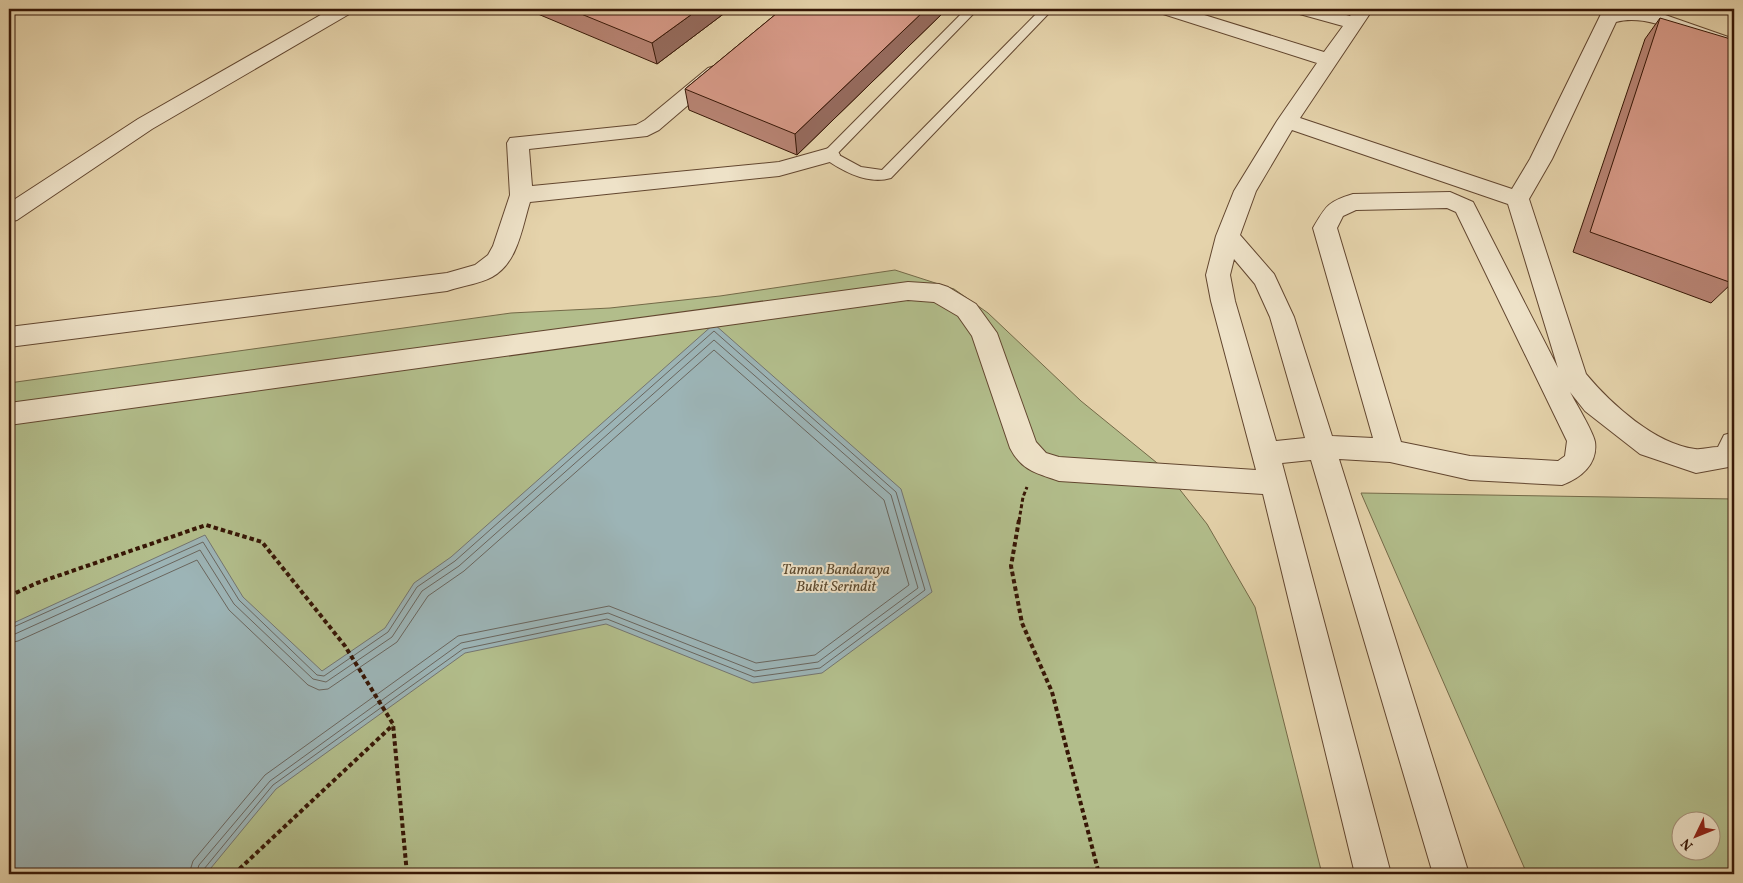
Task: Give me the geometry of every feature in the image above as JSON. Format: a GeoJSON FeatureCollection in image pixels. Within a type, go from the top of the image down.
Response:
{"type":"FeatureCollection","features":[{"type":"Feature","properties":{"kind":"street"},"geometry":{"type":"LineString","coordinates":[[9,214],[145,124],[344,9]]}},
{"type":"Feature","properties":{"kind":"street"},"geometry":{"type":"LineString","coordinates":[[1166,9],[1328,60]]}},
{"type":"Feature","properties":{"kind":"street"},"geometry":{"type":"LineString","coordinates":[[1303,9],[1358,16],[1287,121],[1244,191],[1228,236],[1218,275],[1223,301],[1270,468],[1373,874]]}},
{"type":"Feature","properties":{"kind":"street"},"geometry":{"type":"LineString","coordinates":[[1734,46],[1651,16],[1624,14],[1608,18],[1541,160],[1518,199],[1574,378],[1594,403],[1650,446],[1696,461],[1727,457],[1734,443]]}},
{"type":"Feature","properties":{"kind":"street"},"geometry":{"type":"LineString","coordinates":[[9,337],[447,282],[483,271],[496,261],[505,246],[521,195],[518,143],[640,131],[652,125],[732,58]]}},
{"type":"Feature","properties":{"kind":"street"},"geometry":{"type":"LineString","coordinates":[[1287,121],[1518,199]]}},
{"type":"Feature","properties":{"kind":"street"},"geometry":{"type":"LineString","coordinates":[[521,195],[779,169],[829,155]]}},
{"type":"Feature","properties":{"kind":"street"},"geometry":{"type":"LineString","coordinates":[[9,414],[908,291],[939,293],[967,310],[984,333],[1024,448],[1037,462],[1059,469],[1270,468],[1322,448],[1390,451],[1470,468],[1562,473],[1578,462],[1580,441],[1465,207],[1450,200],[1353,202],[1334,211],[1325,228],[1390,451]]}},
{"type":"Feature","properties":{"kind":"street"},"geometry":{"type":"LineString","coordinates":[[1228,236],[1265,280],[1282,317],[1451,874]]}},
{"type":"Feature","properties":{"kind":"lane"},"geometry":{"type":"LineString","coordinates":[[972,9],[829,155],[856,171],[873,176],[886,175],[1047,9]]}},
{"type":"Feature","properties":{"kind":"path"},"geometry":{"type":"LineString","coordinates":[[1037,462],[1023,498],[1012,566],[1022,623],[1052,692],[1099,874]]}},
{"type":"Feature","properties":{"kind":"path"},"geometry":{"type":"LineString","coordinates":[[9,596],[37,583],[206,525],[262,542],[345,646],[393,724],[407,874]]}},
{"type":"Feature","properties":{"kind":"path"},"geometry":{"type":"LineString","coordinates":[[234,874],[393,724]]}},
{"type":"Feature","properties":{"kind":"green space","name":"Taman Bandaraya Bukit Serindit"},"geometry":{"type":"Polygon","coordinates":[[[895,270],[954,289],[988,313],[1081,401],[1162,467],[1207,524],[1255,607],[1322,874],[9,874],[9,383],[511,313],[610,308],[720,296],[895,270]]]}},
{"type":"Feature","properties":{"kind":"green space"},"geometry":{"type":"Polygon","coordinates":[[[1361,493],[1734,499],[1734,874],[1527,874],[1361,493]]]}},
{"type":"Feature","properties":{"kind":"water"},"geometry":{"type":"Polygon","coordinates":[[[714,324],[901,489],[932,592],[822,673],[753,683],[606,624],[465,653],[276,789],[206,874],[9,874],[9,625],[205,535],[243,597],[322,671],[385,628],[414,583],[451,557],[714,324]]]}},
{"type":"Feature","properties":{"kind":"building"},"geometry":{"type":"Polygon","coordinates":[[[569,9],[699,9],[652,43],[569,9]]]}},
{"type":"Feature","properties":{"kind":"building"},"geometry":{"type":"Polygon","coordinates":[[[782,9],[926,9],[795,134],[685,89],[782,9]]]}},
{"type":"Feature","properties":{"kind":"building"},"geometry":{"type":"Polygon","coordinates":[[[1660,18],[1734,40],[1734,273],[1732,283],[1590,232],[1660,18]]]}}]}
